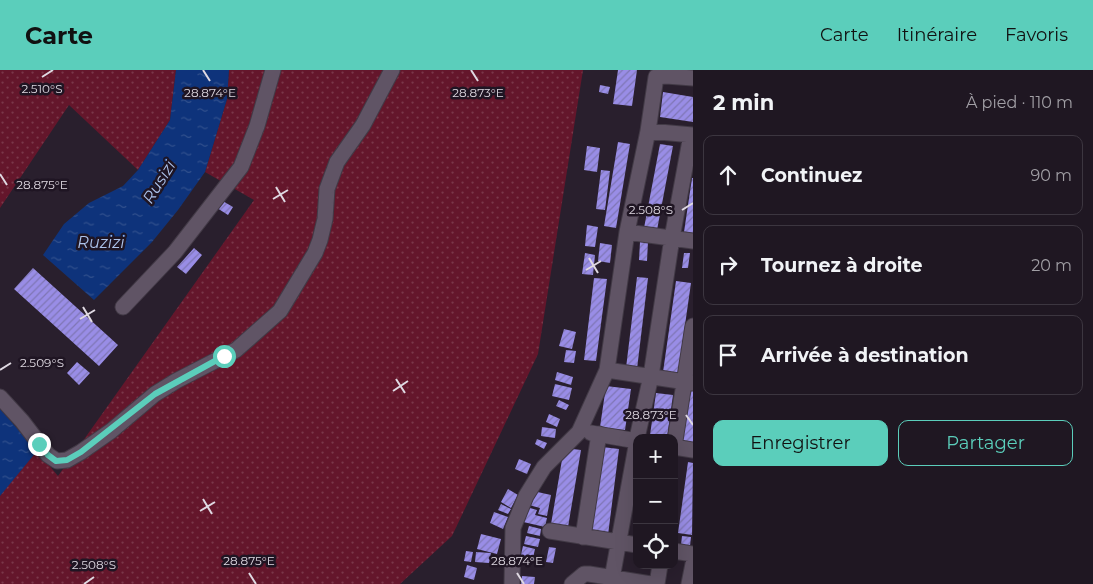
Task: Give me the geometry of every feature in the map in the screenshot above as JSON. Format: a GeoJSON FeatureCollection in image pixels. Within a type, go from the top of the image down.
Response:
{"type":"FeatureCollection","features":[{"type":"Feature","properties":{"kind":"lane"},"geometry":{"type":"LineString","coordinates":[[123,306],[174,252],[241,167],[257,126],[273,70]]}},
{"type":"Feature","properties":{"kind":"lane"},"geometry":{"type":"LineString","coordinates":[[0,397],[22,421],[48,455],[56,461],[67,460],[111,430],[155,394],[236,350],[280,311],[315,253],[325,219],[327,189],[338,162],[364,125],[392,70]]}},
{"type":"Feature","properties":{"kind":"lane"},"geometry":{"type":"LineString","coordinates":[[512,584],[513,528],[526,496],[544,467],[579,432],[607,370],[627,232],[648,131],[656,77],[693,78]]}},
{"type":"Feature","properties":{"kind":"lane"},"geometry":{"type":"LineString","coordinates":[[638,434],[651,376],[672,238],[692,135],[648,131]]}},
{"type":"Feature","properties":{"kind":"lane"},"geometry":{"type":"LineString","coordinates":[[627,232],[693,241]]}},
{"type":"Feature","properties":{"kind":"lane"},"geometry":{"type":"LineString","coordinates":[[677,434],[688,382],[693,326]]}},
{"type":"Feature","properties":{"kind":"lane"},"geometry":{"type":"LineString","coordinates":[[607,370],[688,382]]}},
{"type":"Feature","properties":{"kind":"lane"},"geometry":{"type":"LineString","coordinates":[[579,432],[633,439]]}},
{"type":"Feature","properties":{"kind":"lane"},"geometry":{"type":"LineString","coordinates":[[583,537],[599,434]]}},
{"type":"Feature","properties":{"kind":"lane"},"geometry":{"type":"LineString","coordinates":[[678,448],[693,450]]}},
{"type":"Feature","properties":{"kind":"lane"},"geometry":{"type":"LineString","coordinates":[[611,581],[633,463]]}},
{"type":"Feature","properties":{"kind":"lane"},"geometry":{"type":"LineString","coordinates":[[550,530],[633,544]]}},
{"type":"Feature","properties":{"kind":"lane"},"geometry":{"type":"LineString","coordinates":[[678,552],[693,554]]}},
{"type":"Feature","properties":{"kind":"lane"},"geometry":{"type":"LineString","coordinates":[[689,584],[693,564]]}},
{"type":"Feature","properties":{"kind":"lane"},"geometry":{"type":"LineString","coordinates":[[657,584],[659,569]]}},
{"type":"Feature","properties":{"kind":"lane"},"geometry":{"type":"LineString","coordinates":[[572,584],[584,574],[611,581],[651,584]]}},
{"type":"Feature","properties":{"kind":"shaded area"},"geometry":{"type":"Polygon","coordinates":[[[0,70],[176,70],[170,120],[138,170],[69,105],[0,208],[0,70]]]}},
{"type":"Feature","properties":{"kind":"shaded area"},"geometry":{"type":"Polygon","coordinates":[[[229,70],[583,70],[538,354],[452,536],[400,584],[0,584],[0,496],[2,492],[37,451],[58,476],[254,200],[205,172],[227,99],[229,70]]]}},
{"type":"Feature","properties":{"kind":"water","name":"Ruzizi"},"geometry":{"type":"Polygon","coordinates":[[[176,70],[229,70],[227,99],[205,172],[152,242],[94,300],[43,255],[64,224],[89,203],[123,186],[138,170],[170,120],[176,70]]]}},
{"type":"Feature","properties":{"kind":"water"},"geometry":{"type":"Polygon","coordinates":[[[0,409],[37,451],[0,496],[0,409]]]}},
{"type":"Feature","properties":{"kind":"building"},"geometry":{"type":"Polygon","coordinates":[[[618,70],[637,70],[632,106],[613,104],[618,70]]]}},
{"type":"Feature","properties":{"kind":"building"},"geometry":{"type":"Polygon","coordinates":[[[600,85],[610,87],[608,94],[599,92],[600,85]]]}},
{"type":"Feature","properties":{"kind":"building"},"geometry":{"type":"Polygon","coordinates":[[[663,92],[693,97],[693,122],[660,117],[663,92]]]}},
{"type":"Feature","properties":{"kind":"building"},"geometry":{"type":"Polygon","coordinates":[[[618,142],[630,144],[616,228],[604,226],[618,142]]]}},
{"type":"Feature","properties":{"kind":"building"},"geometry":{"type":"Polygon","coordinates":[[[660,144],[673,146],[657,230],[644,228],[660,144]]]}},
{"type":"Feature","properties":{"kind":"building"},"geometry":{"type":"Polygon","coordinates":[[[587,146],[600,148],[597,172],[584,170],[587,146]]]}},
{"type":"Feature","properties":{"kind":"building"},"geometry":{"type":"Polygon","coordinates":[[[601,170],[610,171],[605,210],[596,209],[601,170]]]}},
{"type":"Feature","properties":{"kind":"building"},"geometry":{"type":"Polygon","coordinates":[[[693,178],[693,233],[684,232],[693,178]]]}},
{"type":"Feature","properties":{"kind":"building"},"geometry":{"type":"Polygon","coordinates":[[[221,200],[233,207],[228,215],[217,208],[221,200]]]}},
{"type":"Feature","properties":{"kind":"building"},"geometry":{"type":"Polygon","coordinates":[[[587,225],[598,227],[595,247],[585,246],[587,225]]]}},
{"type":"Feature","properties":{"kind":"building"},"geometry":{"type":"Polygon","coordinates":[[[640,242],[648,242],[647,261],[639,260],[640,242]]]}},
{"type":"Feature","properties":{"kind":"building"},"geometry":{"type":"Polygon","coordinates":[[[600,243],[612,245],[610,263],[598,261],[600,243]]]}},
{"type":"Feature","properties":{"kind":"building"},"geometry":{"type":"Polygon","coordinates":[[[194,248],[202,255],[186,274],[177,267],[194,248]]]}},
{"type":"Feature","properties":{"kind":"building"},"geometry":{"type":"Polygon","coordinates":[[[585,253],[595,255],[593,275],[582,274],[585,253]]]}},
{"type":"Feature","properties":{"kind":"building"},"geometry":{"type":"Polygon","coordinates":[[[684,253],[690,253],[688,268],[682,268],[684,253]]]}},
{"type":"Feature","properties":{"kind":"building"},"geometry":{"type":"Polygon","coordinates":[[[33,268],[118,345],[99,366],[14,289],[33,268]]]}},
{"type":"Feature","properties":{"kind":"building"},"geometry":{"type":"Polygon","coordinates":[[[637,277],[648,278],[637,369],[626,368],[637,277]]]}},
{"type":"Feature","properties":{"kind":"building"},"geometry":{"type":"Polygon","coordinates":[[[594,278],[607,279],[596,361],[584,360],[594,278]]]}},
{"type":"Feature","properties":{"kind":"building"},"geometry":{"type":"Polygon","coordinates":[[[676,281],[691,283],[678,374],[663,372],[676,281]]]}},
{"type":"Feature","properties":{"kind":"building"},"geometry":{"type":"Polygon","coordinates":[[[564,329],[576,332],[572,349],[559,346],[564,329]]]}},
{"type":"Feature","properties":{"kind":"building"},"geometry":{"type":"Polygon","coordinates":[[[566,350],[576,351],[574,363],[564,362],[566,350]]]}},
{"type":"Feature","properties":{"kind":"building"},"geometry":{"type":"Polygon","coordinates":[[[77,362],[90,373],[79,385],[67,373],[77,362]]]}},
{"type":"Feature","properties":{"kind":"building"},"geometry":{"type":"Polygon","coordinates":[[[557,372],[573,377],[571,385],[555,380],[557,372]]]}},
{"type":"Feature","properties":{"kind":"building"},"geometry":{"type":"Polygon","coordinates":[[[555,384],[572,388],[569,400],[552,396],[555,384]]]}},
{"type":"Feature","properties":{"kind":"building"},"geometry":{"type":"Polygon","coordinates":[[[693,385],[693,443],[682,441],[693,385]]]}},
{"type":"Feature","properties":{"kind":"building"},"geometry":{"type":"Polygon","coordinates":[[[606,386],[631,389],[625,430],[600,427],[606,386]]]}},
{"type":"Feature","properties":{"kind":"building"},"geometry":{"type":"Polygon","coordinates":[[[656,393],[673,395],[668,434],[650,434],[656,393]]]}},
{"type":"Feature","properties":{"kind":"building"},"geometry":{"type":"Polygon","coordinates":[[[559,400],[569,405],[566,410],[556,406],[559,400]]]}},
{"type":"Feature","properties":{"kind":"building"},"geometry":{"type":"Polygon","coordinates":[[[549,414],[560,419],[557,427],[546,422],[549,414]]]}},
{"type":"Feature","properties":{"kind":"building"},"geometry":{"type":"Polygon","coordinates":[[[542,427],[556,429],[555,438],[541,436],[542,427]]]}},
{"type":"Feature","properties":{"kind":"building"},"geometry":{"type":"Polygon","coordinates":[[[537,439],[547,443],[544,449],[535,444],[537,439]]]}},
{"type":"Feature","properties":{"kind":"building"},"geometry":{"type":"Polygon","coordinates":[[[602,447],[619,449],[608,535],[591,533],[602,447]]]}},
{"type":"Feature","properties":{"kind":"building"},"geometry":{"type":"Polygon","coordinates":[[[564,448],[581,450],[567,533],[550,530],[564,448]]]}},
{"type":"Feature","properties":{"kind":"building"},"geometry":{"type":"Polygon","coordinates":[[[519,459],[531,464],[527,474],[515,469],[519,459]]]}},
{"type":"Feature","properties":{"kind":"building"},"geometry":{"type":"Polygon","coordinates":[[[688,462],[693,463],[692,535],[678,533],[688,462]]]}},
{"type":"Feature","properties":{"kind":"building"},"geometry":{"type":"Polygon","coordinates":[[[508,489],[518,495],[511,508],[501,502],[508,489]]]}},
{"type":"Feature","properties":{"kind":"building"},"geometry":{"type":"Polygon","coordinates":[[[533,491],[551,495],[547,516],[538,514],[540,508],[529,505],[533,491]]]}},
{"type":"Feature","properties":{"kind":"building"},"geometry":{"type":"Polygon","coordinates":[[[501,504],[511,509],[508,514],[498,510],[501,504]]]}},
{"type":"Feature","properties":{"kind":"building"},"geometry":{"type":"Polygon","coordinates":[[[523,506],[537,510],[535,515],[547,518],[545,527],[519,521],[523,506]]]}},
{"type":"Feature","properties":{"kind":"building"},"geometry":{"type":"Polygon","coordinates":[[[494,512],[508,517],[503,529],[490,523],[494,512]]]}},
{"type":"Feature","properties":{"kind":"building"},"geometry":{"type":"Polygon","coordinates":[[[529,526],[541,529],[540,536],[527,533],[529,526]]]}},
{"type":"Feature","properties":{"kind":"building"},"geometry":{"type":"Polygon","coordinates":[[[481,534],[501,539],[497,554],[477,549],[481,534]]]}},
{"type":"Feature","properties":{"kind":"building"},"geometry":{"type":"Polygon","coordinates":[[[526,536],[540,539],[538,547],[524,544],[526,536]]]}},
{"type":"Feature","properties":{"kind":"building"},"geometry":{"type":"Polygon","coordinates":[[[682,536],[691,537],[690,546],[681,545],[682,536]]]}},
{"type":"Feature","properties":{"kind":"building"},"geometry":{"type":"Polygon","coordinates":[[[523,546],[535,549],[532,562],[520,559],[523,546]]]}},
{"type":"Feature","properties":{"kind":"building"},"geometry":{"type":"Polygon","coordinates":[[[549,547],[556,548],[553,563],[546,562],[549,547]]]}},
{"type":"Feature","properties":{"kind":"building"},"geometry":{"type":"Polygon","coordinates":[[[466,551],[473,552],[471,562],[464,561],[466,551]]]}},
{"type":"Feature","properties":{"kind":"building"},"geometry":{"type":"Polygon","coordinates":[[[476,552],[491,553],[489,563],[475,562],[476,552]]]}},
{"type":"Feature","properties":{"kind":"building"},"geometry":{"type":"Polygon","coordinates":[[[467,565],[477,568],[474,580],[464,577],[467,565]]]}},
{"type":"Feature","properties":{"kind":"building"},"geometry":{"type":"Polygon","coordinates":[[[522,576],[535,577],[534,584],[521,584],[522,576]]]}},
{"type":"Feature","properties":{"kind":"route"},"geometry":{"type":"LineString","coordinates":[[39,444],[56,461],[67,460],[111,430],[155,394],[224,356]]}},
{"type":"Feature","properties":{"kind":"water label","name":"Rusizi"},"geometry":{"type":"Point","coordinates":[159,182]}}]}
